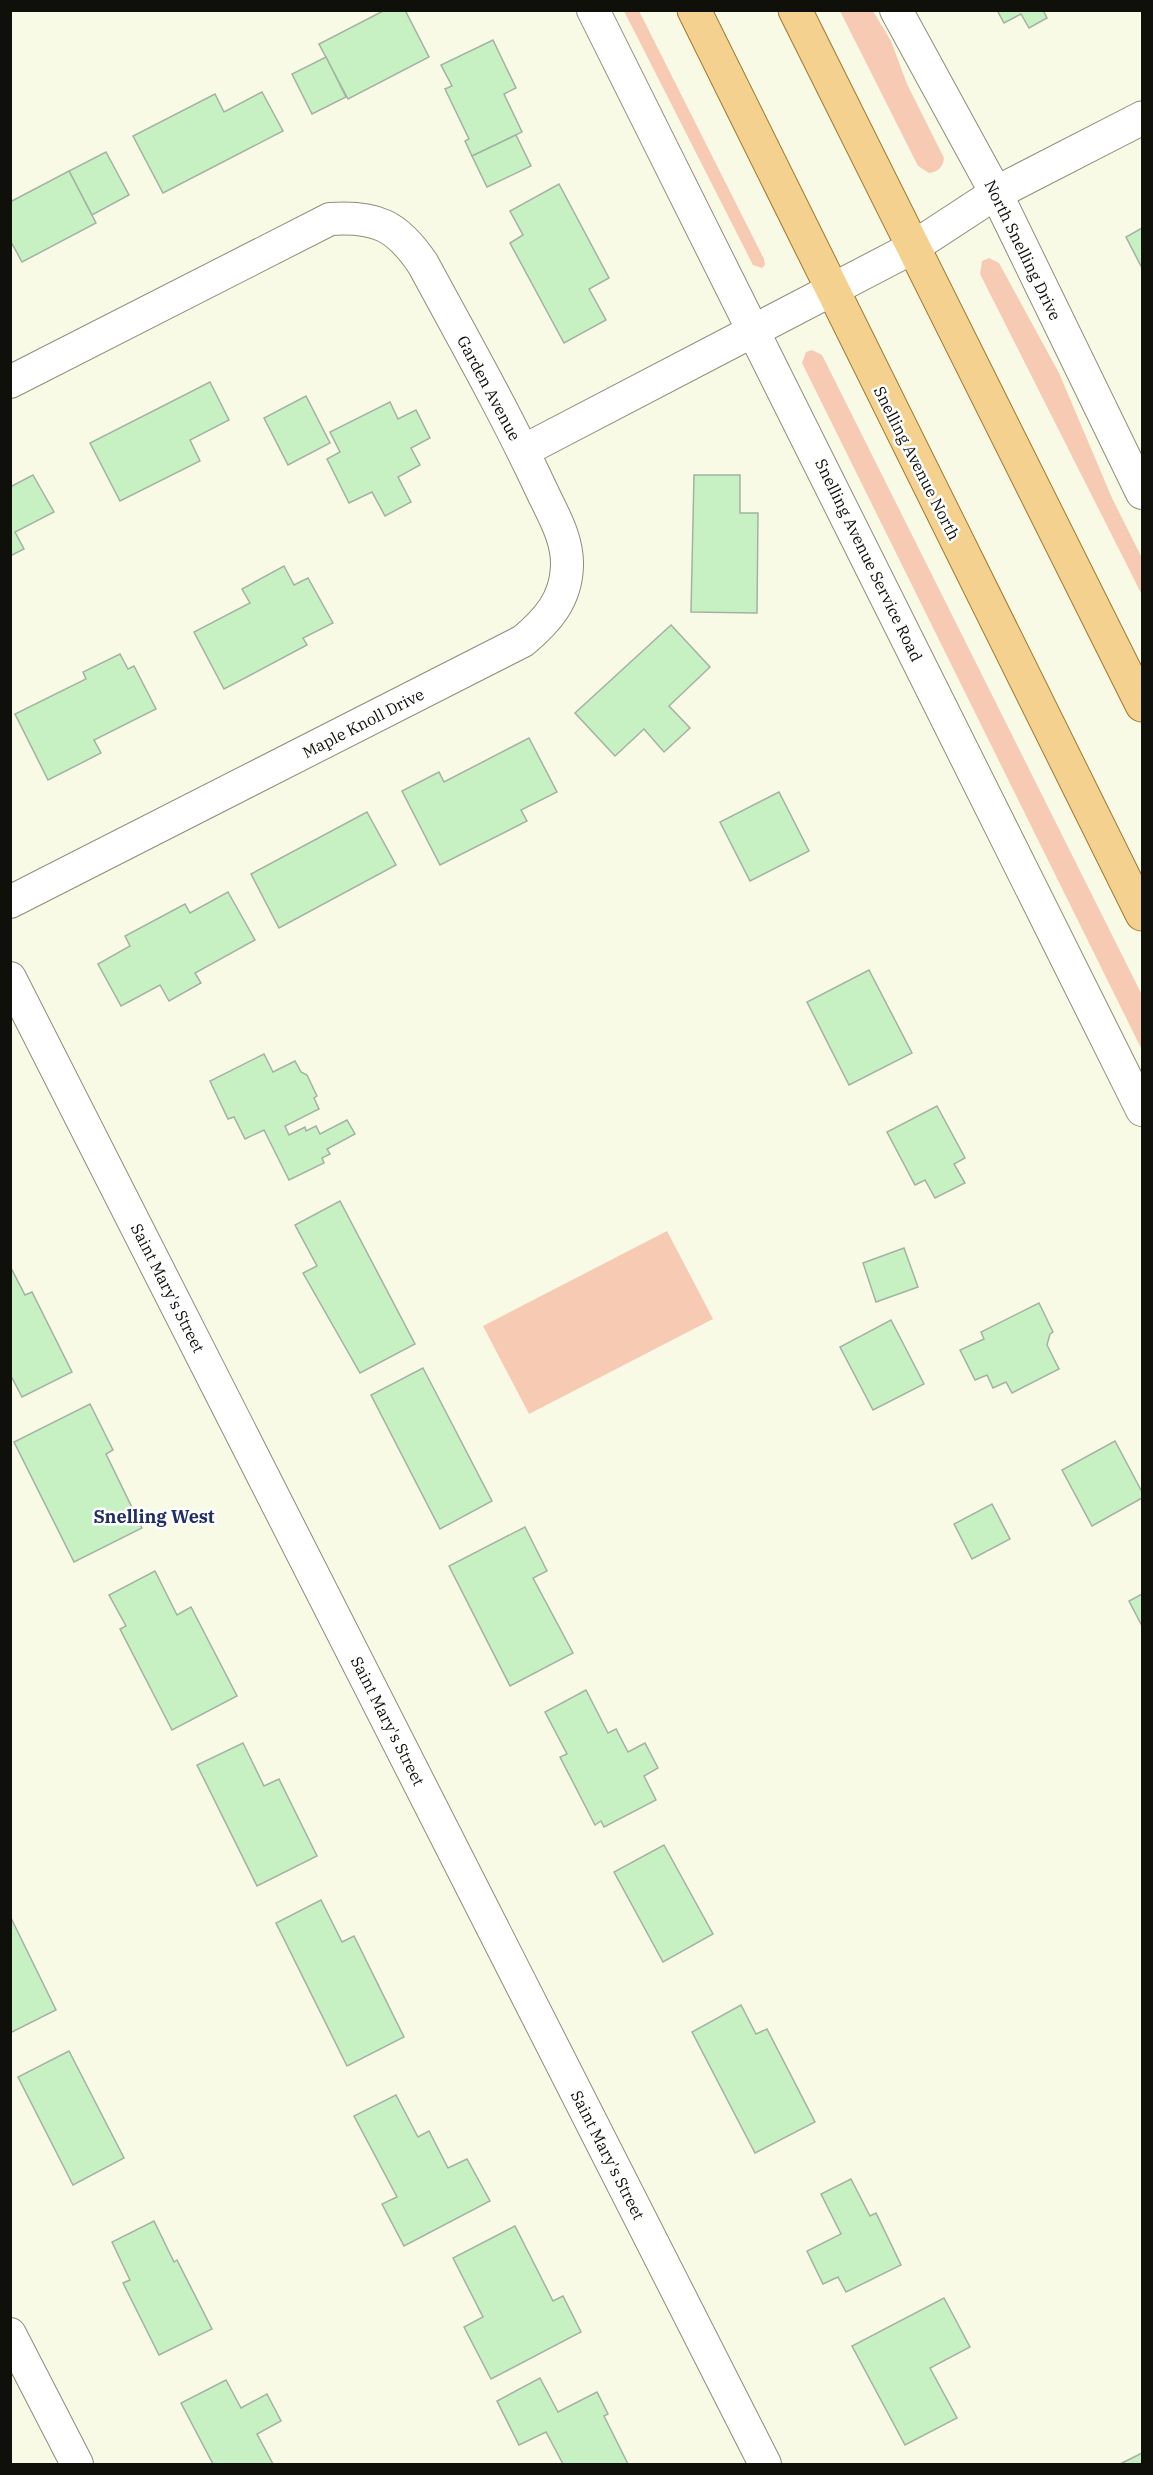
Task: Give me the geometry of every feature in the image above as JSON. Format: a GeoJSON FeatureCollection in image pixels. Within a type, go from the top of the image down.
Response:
{"type":"FeatureCollection","features":[{"type":"Feature","properties":{"kind":"main road","name":"Snelling Avenue North"},"geometry":{"type":"LineString","coordinates":[[694,10],[831,290],[1143,914]]}},
{"type":"Feature","properties":{"kind":"main road"},"geometry":{"type":"LineString","coordinates":[[795,10],[912,249],[1143,705]]}},
{"type":"Feature","properties":{"kind":"street","name":"Snelling Avenue Service Road"},"geometry":{"type":"LineString","coordinates":[[593,10],[1143,1110]]}},
{"type":"Feature","properties":{"kind":"street","name":"North Snelling Drive"},"geometry":{"type":"LineString","coordinates":[[897,10],[996,193],[1143,493]]}},
{"type":"Feature","properties":{"kind":"street"},"geometry":{"type":"LineString","coordinates":[[996,193],[1143,118]]}},
{"type":"Feature","properties":{"kind":"street","name":"Garden Avenue"},"geometry":{"type":"LineString","coordinates":[[10,382],[302,231],[330,219],[358,217],[387,226],[410,244],[523,450],[912,249],[996,193]]}},
{"type":"Feature","properties":{"kind":"street","name":"Maple Knoll Drive"},"geometry":{"type":"LineString","coordinates":[[10,902],[523,641],[547,620],[562,595],[568,566],[564,537],[523,450]]}},
{"type":"Feature","properties":{"kind":"street","name":"Saint Mary's Street"},"geometry":{"type":"LineString","coordinates":[[10,978],[765,2464]]}},
{"type":"Feature","properties":{"kind":"street"},"geometry":{"type":"LineString","coordinates":[[10,2334],[77,2464]]}},
{"type":"Feature","properties":{"kind":"shaded area"},"geometry":{"type":"Polygon","coordinates":[[[624,11],[639,11],[764,259],[765,265],[762,268],[753,265],[624,11]]]}},
{"type":"Feature","properties":{"kind":"shaded area"},"geometry":{"type":"Polygon","coordinates":[[[840,11],[873,11],[891,41],[907,84],[944,158],[937,170],[929,173],[918,166],[840,11]]]}},
{"type":"Feature","properties":{"kind":"shaded area"},"geometry":{"type":"Polygon","coordinates":[[[989,258],[999,263],[1059,373],[1112,498],[1142,558],[1142,595],[980,274],[982,261],[989,258]]]}},
{"type":"Feature","properties":{"kind":"shaded area"},"geometry":{"type":"Polygon","coordinates":[[[812,350],[822,355],[1142,995],[1142,1050],[802,363],[806,352],[812,350]]]}},
{"type":"Feature","properties":{"kind":"shaded area"},"geometry":{"type":"Polygon","coordinates":[[[667,1231],[713,1319],[529,1414],[483,1326],[667,1231]]]}},
{"type":"Feature","properties":{"kind":"building"},"geometry":{"type":"Polygon","coordinates":[[[385,10],[405,10],[429,57],[348,99],[319,44],[385,10]]]}},
{"type":"Feature","properties":{"kind":"building"},"geometry":{"type":"Polygon","coordinates":[[[997,10],[1043,10],[1047,18],[1029,28],[1021,14],[1004,23],[997,10]]]}},
{"type":"Feature","properties":{"kind":"building"},"geometry":{"type":"Polygon","coordinates":[[[493,40],[516,88],[504,94],[522,132],[472,156],[465,141],[469,139],[445,89],[452,86],[441,65],[493,40]]]}},
{"type":"Feature","properties":{"kind":"building"},"geometry":{"type":"Polygon","coordinates":[[[326,57],[346,97],[312,114],[292,74],[326,57]]]}},
{"type":"Feature","properties":{"kind":"building"},"geometry":{"type":"Polygon","coordinates":[[[262,92],[283,131],[163,193],[133,136],[215,94],[224,112],[262,92]]]}},
{"type":"Feature","properties":{"kind":"building"},"geometry":{"type":"Polygon","coordinates":[[[516,135],[531,166],[487,187],[472,156],[516,135]]]}},
{"type":"Feature","properties":{"kind":"building"},"geometry":{"type":"Polygon","coordinates":[[[106,152],[129,195],[92,215],[69,171],[106,152]]]}},
{"type":"Feature","properties":{"kind":"building"},"geometry":{"type":"Polygon","coordinates":[[[69,171],[96,223],[22,262],[10,240],[10,202],[69,171]]]}},
{"type":"Feature","properties":{"kind":"building"},"geometry":{"type":"Polygon","coordinates":[[[559,184],[609,278],[589,289],[606,320],[564,343],[510,243],[523,235],[510,211],[559,184]]]}},
{"type":"Feature","properties":{"kind":"building"},"geometry":{"type":"Polygon","coordinates":[[[1142,228],[1142,268],[1126,237],[1142,228]]]}},
{"type":"Feature","properties":{"kind":"building"},"geometry":{"type":"Polygon","coordinates":[[[210,382],[229,420],[190,440],[200,461],[120,501],[90,443],[210,382]]]}},
{"type":"Feature","properties":{"kind":"building"},"geometry":{"type":"Polygon","coordinates":[[[306,396],[330,443],[288,465],[264,418],[306,396]]]}},
{"type":"Feature","properties":{"kind":"building"},"geometry":{"type":"Polygon","coordinates":[[[390,402],[398,419],[416,410],[430,438],[411,448],[420,465],[398,477],[411,502],[385,516],[372,492],[349,503],[327,459],[340,452],[330,432],[390,402]]]}},
{"type":"Feature","properties":{"kind":"building"},"geometry":{"type":"Polygon","coordinates":[[[33,475],[54,512],[15,532],[24,549],[10,556],[10,487],[33,475]]]}},
{"type":"Feature","properties":{"kind":"building"},"geometry":{"type":"Polygon","coordinates":[[[694,475],[740,475],[740,513],[758,513],[757,613],[691,612],[694,475]]]}},
{"type":"Feature","properties":{"kind":"building"},"geometry":{"type":"Polygon","coordinates":[[[284,566],[294,585],[308,578],[333,623],[303,638],[307,645],[224,689],[194,632],[250,603],[242,589],[284,566]]]}},
{"type":"Feature","properties":{"kind":"building"},"geometry":{"type":"Polygon","coordinates":[[[671,625],[710,667],[669,706],[690,728],[664,752],[644,729],[615,756],[575,713],[671,625]]]}},
{"type":"Feature","properties":{"kind":"building"},"geometry":{"type":"Polygon","coordinates":[[[120,654],[128,669],[134,666],[156,709],[94,740],[101,753],[48,780],[15,714],[86,679],[83,672],[120,654]]]}},
{"type":"Feature","properties":{"kind":"building"},"geometry":{"type":"Polygon","coordinates":[[[529,738],[557,792],[521,810],[527,821],[440,865],[402,791],[439,772],[444,782],[529,738]]]}},
{"type":"Feature","properties":{"kind":"building"},"geometry":{"type":"Polygon","coordinates":[[[779,792],[809,851],[750,881],[720,822],[779,792]]]}},
{"type":"Feature","properties":{"kind":"building"},"geometry":{"type":"Polygon","coordinates":[[[367,812],[396,865],[279,928],[251,874],[367,812]]]}},
{"type":"Feature","properties":{"kind":"building"},"geometry":{"type":"Polygon","coordinates":[[[228,892],[255,940],[195,973],[201,983],[169,1001],[160,985],[121,1006],[98,964],[130,946],[125,936],[185,904],[190,913],[228,892]]]}},
{"type":"Feature","properties":{"kind":"building"},"geometry":{"type":"Polygon","coordinates":[[[869,970],[912,1053],[849,1085],[807,1002],[869,970]]]}},
{"type":"Feature","properties":{"kind":"building"},"geometry":{"type":"Polygon","coordinates":[[[264,1054],[273,1072],[295,1061],[301,1072],[307,1075],[317,1096],[314,1098],[319,1109],[285,1126],[289,1135],[305,1127],[306,1131],[316,1126],[320,1134],[347,1120],[355,1134],[327,1149],[330,1154],[322,1158],[324,1163],[289,1180],[264,1130],[245,1139],[234,1117],[228,1119],[210,1081],[264,1054]]]}},
{"type":"Feature","properties":{"kind":"building"},"geometry":{"type":"Polygon","coordinates":[[[937,1106],[965,1158],[954,1164],[965,1183],[935,1198],[925,1180],[915,1185],[887,1132],[937,1106]]]}},
{"type":"Feature","properties":{"kind":"building"},"geometry":{"type":"Polygon","coordinates":[[[340,1201],[415,1344],[360,1373],[303,1273],[317,1266],[295,1225],[340,1201]]]}},
{"type":"Feature","properties":{"kind":"building"},"geometry":{"type":"Polygon","coordinates":[[[904,1248],[918,1287],[876,1302],[863,1263],[904,1248]]]}},
{"type":"Feature","properties":{"kind":"building"},"geometry":{"type":"Polygon","coordinates":[[[10,1266],[25,1295],[32,1292],[72,1372],[22,1397],[10,1374],[10,1266]]]}},
{"type":"Feature","properties":{"kind":"building"},"geometry":{"type":"Polygon","coordinates":[[[1039,1303],[1053,1332],[1050,1334],[1047,1345],[1059,1369],[1012,1393],[1006,1382],[993,1388],[987,1375],[975,1380],[960,1350],[984,1339],[981,1332],[1039,1303]]]}},
{"type":"Feature","properties":{"kind":"building"},"geometry":{"type":"Polygon","coordinates":[[[891,1320],[924,1384],[873,1410],[840,1347],[891,1320]]]}},
{"type":"Feature","properties":{"kind":"building"},"geometry":{"type":"Polygon","coordinates":[[[423,1368],[492,1501],[440,1529],[371,1395],[423,1368]]]}},
{"type":"Feature","properties":{"kind":"building"},"geometry":{"type":"Polygon","coordinates":[[[90,1404],[113,1450],[106,1454],[142,1528],[74,1562],[14,1442],[90,1404]]]}},
{"type":"Feature","properties":{"kind":"building"},"geometry":{"type":"Polygon","coordinates":[[[1115,1441],[1142,1492],[1142,1498],[1092,1526],[1062,1470],[1115,1441]]]}},
{"type":"Feature","properties":{"kind":"building"},"geometry":{"type":"Polygon","coordinates":[[[992,1504],[1010,1539],[972,1559],[954,1524],[992,1504]]]}},
{"type":"Feature","properties":{"kind":"building"},"geometry":{"type":"Polygon","coordinates":[[[525,1527],[547,1571],[533,1578],[573,1653],[510,1686],[449,1566],[525,1527]]]}},
{"type":"Feature","properties":{"kind":"building"},"geometry":{"type":"Polygon","coordinates":[[[155,1571],[177,1615],[191,1607],[237,1696],[172,1730],[120,1629],[126,1626],[109,1595],[155,1571]]]}},
{"type":"Feature","properties":{"kind":"building"},"geometry":{"type":"Polygon","coordinates":[[[1142,1594],[1142,1626],[1129,1601],[1142,1594]]]}},
{"type":"Feature","properties":{"kind":"building"},"geometry":{"type":"Polygon","coordinates":[[[586,1690],[608,1733],[616,1729],[628,1752],[645,1743],[658,1768],[644,1776],[656,1800],[604,1827],[601,1821],[595,1825],[560,1757],[567,1754],[545,1712],[586,1690]]]}},
{"type":"Feature","properties":{"kind":"building"},"geometry":{"type":"Polygon","coordinates":[[[243,1743],[264,1786],[279,1779],[317,1856],[257,1886],[197,1765],[243,1743]]]}},
{"type":"Feature","properties":{"kind":"building"},"geometry":{"type":"Polygon","coordinates":[[[664,1845],[713,1934],[663,1962],[614,1872],[664,1845]]]}},
{"type":"Feature","properties":{"kind":"building"},"geometry":{"type":"Polygon","coordinates":[[[321,1900],[342,1942],[354,1936],[404,2037],[347,2066],[276,1923],[321,1900]]]}},
{"type":"Feature","properties":{"kind":"building"},"geometry":{"type":"Polygon","coordinates":[[[10,1918],[56,2010],[10,2033],[10,1918]]]}},
{"type":"Feature","properties":{"kind":"building"},"geometry":{"type":"Polygon","coordinates":[[[741,2005],[756,2034],[767,2029],[815,2122],[755,2153],[692,2032],[741,2005]]]}},
{"type":"Feature","properties":{"kind":"building"},"geometry":{"type":"Polygon","coordinates":[[[69,2051],[124,2158],[73,2185],[18,2077],[69,2051]]]}},
{"type":"Feature","properties":{"kind":"building"},"geometry":{"type":"Polygon","coordinates":[[[396,2095],[418,2137],[429,2131],[448,2168],[467,2159],[490,2201],[404,2246],[382,2204],[397,2197],[354,2116],[396,2095]]]}},
{"type":"Feature","properties":{"kind":"building"},"geometry":{"type":"Polygon","coordinates":[[[851,2179],[870,2216],[876,2213],[901,2265],[846,2292],[838,2277],[823,2284],[807,2251],[841,2234],[821,2194],[851,2179]]]}},
{"type":"Feature","properties":{"kind":"building"},"geometry":{"type":"Polygon","coordinates":[[[154,2221],[174,2262],[177,2260],[212,2329],[159,2355],[123,2283],[130,2280],[112,2242],[154,2221]]]}},
{"type":"Feature","properties":{"kind":"building"},"geometry":{"type":"Polygon","coordinates":[[[515,2226],[553,2301],[563,2296],[581,2332],[491,2379],[464,2327],[483,2317],[453,2258],[515,2226]]]}},
{"type":"Feature","properties":{"kind":"building"},"geometry":{"type":"Polygon","coordinates":[[[944,2298],[970,2347],[930,2368],[957,2418],[905,2445],[852,2346],[944,2298]]]}},
{"type":"Feature","properties":{"kind":"building"},"geometry":{"type":"Polygon","coordinates":[[[540,2378],[558,2412],[597,2392],[608,2414],[604,2416],[628,2464],[563,2464],[546,2432],[519,2445],[497,2401],[540,2378]]]}},
{"type":"Feature","properties":{"kind":"building"},"geometry":{"type":"Polygon","coordinates":[[[226,2380],[241,2408],[267,2394],[281,2421],[257,2434],[273,2464],[213,2464],[181,2403],[226,2380]]]}},
{"type":"Feature","properties":{"kind":"building"},"geometry":{"type":"Polygon","coordinates":[[[1142,2453],[1142,2464],[1120,2464],[1142,2453]]]}},
{"type":"Feature","properties":{"kind":"district","name":"Snelling West"},"geometry":{"type":"Point","coordinates":[154,1516]}}]}
